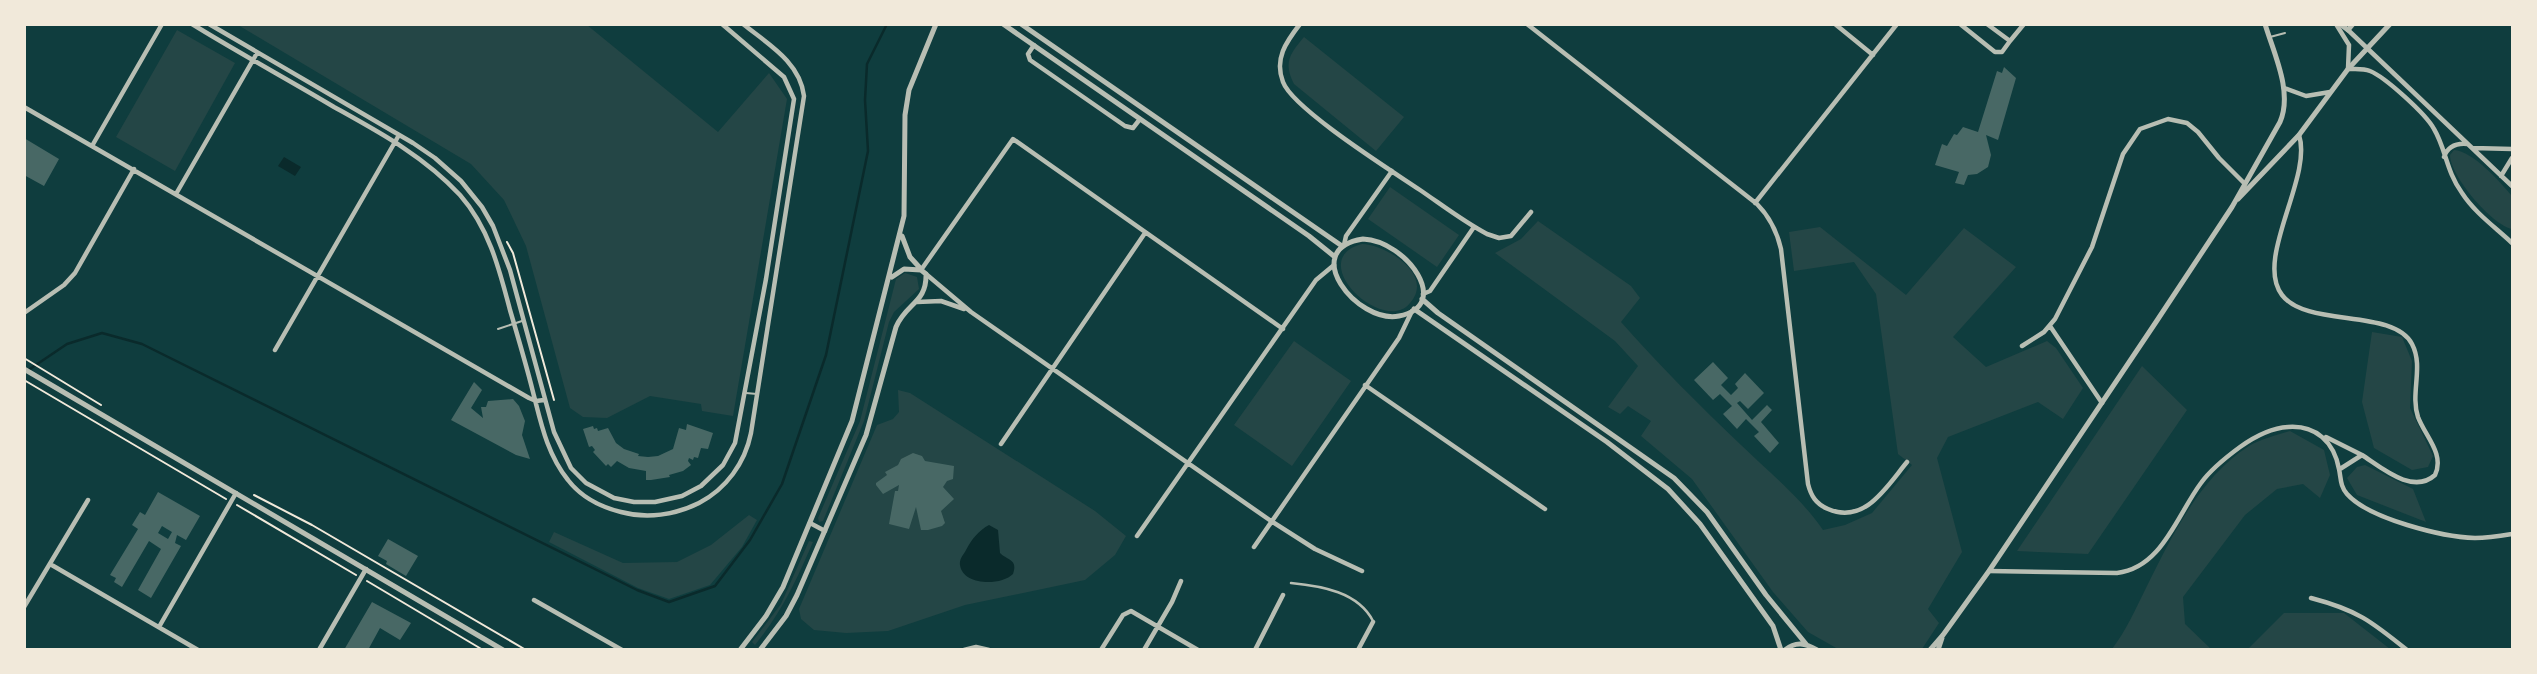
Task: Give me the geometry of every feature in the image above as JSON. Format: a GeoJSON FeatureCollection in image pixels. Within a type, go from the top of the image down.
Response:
{"type":"FeatureCollection","features":[{"type":"Feature","properties":{"kind":"street"},"geometry":{"type":"LineString","coordinates":[[92,146],[162,24]]}},
{"type":"Feature","properties":{"kind":"street"},"geometry":{"type":"LineString","coordinates":[[192,24],[395,142],[444,178],[476,216],[496,259],[549,448],[570,483],[583,495],[606,507],[649,516],[667,514],[697,504],[729,480],[748,445],[758,394],[803,114],[804,93],[799,77],[790,64],[743,24]]}},
{"type":"Feature","properties":{"kind":"street"},"geometry":{"type":"LineString","coordinates":[[209,24],[399,135],[443,164],[466,187],[482,207],[503,249],[558,444],[577,475],[614,499],[634,502],[655,502],[688,494],[711,478],[723,465],[735,443],[746,393],[794,106],[792,93],[781,74],[722,24]]}},
{"type":"Feature","properties":{"kind":"street"},"geometry":{"type":"LineString","coordinates":[[740,649],[762,622],[780,593],[852,421],[901,232],[905,202],[906,103],[913,77],[936,24]]}},
{"type":"Feature","properties":{"kind":"street"},"geometry":{"type":"LineString","coordinates":[[1003,24],[1309,236],[1335,257]]}},
{"type":"Feature","properties":{"kind":"street"},"geometry":{"type":"LineString","coordinates":[[1300,24],[1280,58],[1280,72],[1287,90],[1320,119],[1474,227],[1496,237],[1508,237],[1517,231],[1531,212]]}},
{"type":"Feature","properties":{"kind":"street"},"geometry":{"type":"LineString","coordinates":[[1527,24],[1755,203],[1773,225],[1781,249],[1811,494],[1817,503],[1829,510],[1856,511],[1880,497],[1907,462]]}},
{"type":"Feature","properties":{"kind":"street"},"geometry":{"type":"LineString","coordinates":[[1835,24],[1873,55]]}},
{"type":"Feature","properties":{"kind":"street"},"geometry":{"type":"LineString","coordinates":[[1755,203],[1897,24]]}},
{"type":"Feature","properties":{"kind":"street"},"geometry":{"type":"LineString","coordinates":[[1960,24],[1995,52],[2003,52],[2024,24]]}},
{"type":"Feature","properties":{"kind":"street"},"geometry":{"type":"LineString","coordinates":[[1987,24],[2010,41]]}},
{"type":"Feature","properties":{"kind":"street"},"geometry":{"type":"LineString","coordinates":[[1930,649],[1989,571],[2232,207],[2282,118],[2285,108],[2284,88],[2265,24]]}},
{"type":"Feature","properties":{"kind":"street"},"geometry":{"type":"LineString","coordinates":[[2338,24],[2348,30],[2512,184]]}},
{"type":"Feature","properties":{"kind":"street"},"geometry":{"type":"LineString","coordinates":[[2338,24],[2350,47],[2348,69]]}},
{"type":"Feature","properties":{"kind":"street"},"geometry":{"type":"LineString","coordinates":[[2348,30],[2353,24]]}},
{"type":"Feature","properties":{"kind":"street"},"geometry":{"type":"LineString","coordinates":[[2232,207],[2299,135],[2348,69],[2390,24]]}},
{"type":"Feature","properties":{"kind":"street"},"geometry":{"type":"LineString","coordinates":[[1023,26],[1343,246]]}},
{"type":"Feature","properties":{"kind":"street"},"geometry":{"type":"LineString","coordinates":[[1034,46],[1028,54],[1030,60],[1125,126],[1133,128],[1140,119]]}},
{"type":"Feature","properties":{"kind":"street"},"geometry":{"type":"LineString","coordinates":[[177,194],[257,53]]}},
{"type":"Feature","properties":{"kind":"street"},"geometry":{"type":"LineString","coordinates":[[2348,69],[2368,70],[2393,87],[2432,125],[2451,176],[2465,198],[2510,238],[2512,243]]}},
{"type":"Feature","properties":{"kind":"street"},"geometry":{"type":"LineString","coordinates":[[2284,88],[2306,96],[2330,92]]}},
{"type":"Feature","properties":{"kind":"street"},"geometry":{"type":"LineString","coordinates":[[24,107],[536,401],[544,400]]}},
{"type":"Feature","properties":{"kind":"street"},"geometry":{"type":"LineString","coordinates":[[2022,346],[2050,326],[2089,254],[2123,154],[2140,129],[2168,119],[2187,123],[2244,183]]}},
{"type":"Feature","properties":{"kind":"street"},"geometry":{"type":"LineString","coordinates":[[275,350],[399,135]]}},
{"type":"Feature","properties":{"kind":"street"},"geometry":{"type":"LineString","coordinates":[[1989,571],[2117,573],[2134,570],[2147,562],[2159,548],[2206,476],[2243,445],[2260,435],[2284,427],[2301,427],[2322,435],[2413,483],[2431,479],[2438,468],[2437,454],[2416,408],[2416,356],[2405,334],[2390,326],[2299,306],[2284,297],[2277,286],[2276,254],[2299,165],[2302,146],[2299,135]]}},
{"type":"Feature","properties":{"kind":"street"},"geometry":{"type":"LineString","coordinates":[[760,649],[794,602],[866,435],[896,327],[905,311],[917,302],[925,291],[924,272],[1013,139],[1283,329]]}},
{"type":"Feature","properties":{"kind":"street"},"geometry":{"type":"LineString","coordinates":[[2444,157],[2446,150],[2454,145],[2512,149]]}},
{"type":"Feature","properties":{"kind":"street"},"geometry":{"type":"LineString","coordinates":[[2262,152],[2273,162]]}},
{"type":"Feature","properties":{"kind":"street"},"geometry":{"type":"LineString","coordinates":[[2501,176],[2512,159]]}},
{"type":"Feature","properties":{"kind":"street"},"geometry":{"type":"LineString","coordinates":[[24,313],[75,274],[134,169]]}},
{"type":"Feature","properties":{"kind":"street"},"geometry":{"type":"LineString","coordinates":[[1392,171],[1346,236],[1335,257],[1334,265],[1347,292],[1364,307],[1393,316],[1414,309]]}},
{"type":"Feature","properties":{"kind":"street"},"geometry":{"type":"LineString","coordinates":[[1254,547],[1399,338],[1414,309],[1430,291],[1474,227]]}},
{"type":"Feature","properties":{"kind":"street"},"geometry":{"type":"LineString","coordinates":[[901,232],[910,257],[971,312],[1271,521],[1315,549],[1362,571]]}},
{"type":"Feature","properties":{"kind":"street"},"geometry":{"type":"LineString","coordinates":[[1000,444],[1145,233]]}},
{"type":"Feature","properties":{"kind":"street"},"geometry":{"type":"LineString","coordinates":[[1343,246],[1368,239],[1395,248],[1417,272],[1423,297],[1438,313],[1674,478],[1707,512],[1766,595],[1806,644]]}},
{"type":"Feature","properties":{"kind":"street"},"geometry":{"type":"LineString","coordinates":[[1137,536],[1316,280],[1334,265]]}},
{"type":"Feature","properties":{"kind":"street"},"geometry":{"type":"LineString","coordinates":[[890,279],[904,269],[924,272]]}},
{"type":"Feature","properties":{"kind":"street"},"geometry":{"type":"LineString","coordinates":[[917,302],[947,302],[971,312]]}},
{"type":"Feature","properties":{"kind":"street"},"geometry":{"type":"LineString","coordinates":[[1414,309],[1607,442],[1668,489],[1700,524],[1773,626],[1783,649],[1793,644],[1806,644],[1817,649]]}},
{"type":"Feature","properties":{"kind":"street"},"geometry":{"type":"LineString","coordinates":[[2050,326],[2102,403]]}},
{"type":"Feature","properties":{"kind":"street"},"geometry":{"type":"LineString","coordinates":[[24,369],[366,569],[495,648],[503,649]]}},
{"type":"Feature","properties":{"kind":"street"},"geometry":{"type":"LineString","coordinates":[[1365,385],[1545,509]]}},
{"type":"Feature","properties":{"kind":"street"},"geometry":{"type":"LineString","coordinates":[[2322,435],[2331,447],[2340,469],[2341,484],[2347,495],[2362,505],[2425,530],[2454,536],[2480,538],[2512,534]]}},
{"type":"Feature","properties":{"kind":"street"},"geometry":{"type":"LineString","coordinates":[[2340,469],[2362,455]]}},
{"type":"Feature","properties":{"kind":"street"},"geometry":{"type":"LineString","coordinates":[[159,627],[236,493]]}},
{"type":"Feature","properties":{"kind":"street"},"geometry":{"type":"LineString","coordinates":[[24,607],[88,500]]}},
{"type":"Feature","properties":{"kind":"street"},"geometry":{"type":"LineString","coordinates":[[810,523],[825,531]]}},
{"type":"Feature","properties":{"kind":"street"},"geometry":{"type":"LineString","coordinates":[[50,564],[198,649]]}},
{"type":"Feature","properties":{"kind":"street"},"geometry":{"type":"LineString","coordinates":[[319,649],[366,569]]}},
{"type":"Feature","properties":{"kind":"street"},"geometry":{"type":"LineString","coordinates":[[1144,649],[1181,581]]}},
{"type":"Feature","properties":{"kind":"street"},"geometry":{"type":"LineString","coordinates":[[1291,583],[1321,587],[1354,599],[1368,611],[1373,621],[1358,649]]}},
{"type":"Feature","properties":{"kind":"street"},"geometry":{"type":"LineString","coordinates":[[1255,649],[1283,595]]}},
{"type":"Feature","properties":{"kind":"street"},"geometry":{"type":"LineString","coordinates":[[2311,598],[2341,606],[2360,615],[2407,649]]}},
{"type":"Feature","properties":{"kind":"street"},"geometry":{"type":"LineString","coordinates":[[534,600],[622,649]]}},
{"type":"Feature","properties":{"kind":"street"},"geometry":{"type":"LineString","coordinates":[[1101,649],[1123,615],[1128,612],[1198,649]]}},
{"type":"Feature","properties":{"kind":"street"},"geometry":{"type":"LineString","coordinates":[[1938,649],[1943,635]]}},
{"type":"Feature","properties":{"kind":"street"},"geometry":{"type":"LineString","coordinates":[[964,649],[989,649]]}},
{"type":"Feature","properties":{"kind":"lane"},"geometry":{"type":"LineString","coordinates":[[2269,37],[2285,33]]}},
{"type":"Feature","properties":{"kind":"lane"},"geometry":{"type":"LineString","coordinates":[[773,234],[784,235]]}},
{"type":"Feature","properties":{"kind":"lane"},"geometry":{"type":"LineString","coordinates":[[760,313],[771,315]]}},
{"type":"Feature","properties":{"kind":"lane"},"geometry":{"type":"LineString","coordinates":[[498,329],[523,321]]}},
{"type":"Feature","properties":{"kind":"lane"},"geometry":{"type":"LineString","coordinates":[[746,393],[758,394]]}},
{"type":"Feature","properties":{"kind":"path"},"geometry":{"type":"LineString","coordinates":[[508,242],[554,400]]}},
{"type":"Feature","properties":{"kind":"path"},"geometry":{"type":"LineString","coordinates":[[24,358],[110,410]]}},
{"type":"Feature","properties":{"kind":"path"},"geometry":{"type":"LineString","coordinates":[[24,380],[483,649]]}},
{"type":"Feature","properties":{"kind":"path"},"geometry":{"type":"LineString","coordinates":[[249,492],[312,525],[526,649]]}},
{"type":"Feature","properties":{"kind":"shaded area"},"geometry":{"type":"Polygon","coordinates":[[[238,25],[587,25],[718,132],[769,73],[787,99],[733,416],[702,411],[701,404],[650,396],[607,418],[583,417],[570,408],[526,246],[504,200],[471,164],[238,25]]]}},
{"type":"Feature","properties":{"kind":"shaded area"},"geometry":{"type":"Polygon","coordinates":[[[177,30],[235,63],[175,171],[116,137],[177,30]]]}},
{"type":"Feature","properties":{"kind":"shaded area"},"geometry":{"type":"Polygon","coordinates":[[[1304,37],[1404,117],[1376,151],[1294,84],[1289,70],[1290,59],[1304,37]]]}},
{"type":"Feature","properties":{"kind":"shaded area"},"geometry":{"type":"Polygon","coordinates":[[[2454,150],[2478,161],[2512,196],[2512,229],[2494,219],[2464,187],[2452,164],[2450,155],[2454,150]]]}},
{"type":"Feature","properties":{"kind":"shaded area"},"geometry":{"type":"Polygon","coordinates":[[[284,157],[301,167],[295,176],[278,166],[284,157]]]}},
{"type":"Feature","properties":{"kind":"shaded area"},"geometry":{"type":"Polygon","coordinates":[[[1390,187],[1459,235],[1437,267],[1368,219],[1390,187]]]}},
{"type":"Feature","properties":{"kind":"shaded area"},"geometry":{"type":"Polygon","coordinates":[[[1538,221],[1631,286],[1640,298],[1621,322],[1695,400],[1795,496],[1823,530],[1845,525],[1872,513],[1912,465],[1898,454],[1876,294],[1854,262],[1794,271],[1789,232],[1820,227],[1906,295],[1964,228],[2016,267],[1953,337],[1986,367],[2047,341],[2056,348],[2083,388],[2063,419],[2038,402],[1948,437],[1937,458],[1962,552],[1928,609],[1939,623],[1922,649],[1838,649],[1808,632],[1773,592],[1692,479],[1641,436],[1651,421],[1628,406],[1620,414],[1608,407],[1638,366],[1615,341],[1495,253],[1521,239],[1538,221]]]}},
{"type":"Feature","properties":{"kind":"shaded area"},"geometry":{"type":"Polygon","coordinates":[[[1362,244],[1395,256],[1412,272],[1417,282],[1416,292],[1410,303],[1402,309],[1383,310],[1369,304],[1348,284],[1342,272],[1341,261],[1348,251],[1362,244]]]}},
{"type":"Feature","properties":{"kind":"shaded area"},"geometry":{"type":"Polygon","coordinates":[[[905,273],[917,277],[919,289],[894,312],[889,322],[864,421],[823,521],[819,522],[818,518],[860,421],[896,279],[905,273]]]}},
{"type":"Feature","properties":{"kind":"shaded area"},"geometry":{"type":"Polygon","coordinates":[[[2372,332],[2402,337],[2412,361],[2410,408],[2433,456],[2428,467],[2412,470],[2374,448],[2362,402],[2372,332]]]}},
{"type":"Feature","properties":{"kind":"shaded area"},"geometry":{"type":"Polygon","coordinates":[[[1294,341],[1351,381],[1292,466],[1234,425],[1294,341]]]}},
{"type":"Feature","properties":{"kind":"shaded area"},"geometry":{"type":"Polygon","coordinates":[[[2142,366],[2187,410],[2088,554],[2017,551],[2142,366]]]}},
{"type":"Feature","properties":{"kind":"shaded area"},"geometry":{"type":"Polygon","coordinates":[[[898,390],[910,393],[1095,511],[1126,536],[1115,555],[1085,580],[965,605],[888,631],[846,633],[814,630],[801,619],[799,609],[877,425],[893,419],[899,412],[898,390]]]}},
{"type":"Feature","properties":{"kind":"shaded area"},"geometry":{"type":"Polygon","coordinates":[[[2290,431],[2324,450],[2330,475],[2320,498],[2303,484],[2277,489],[2245,515],[2183,597],[2185,624],[2211,649],[2112,649],[2122,635],[2177,529],[2201,491],[2231,459],[2249,446],[2290,431]]]}},
{"type":"Feature","properties":{"kind":"shaded area"},"geometry":{"type":"Polygon","coordinates":[[[2365,465],[2413,489],[2426,522],[2357,495],[2347,478],[2357,467],[2365,465]]]}},
{"type":"Feature","properties":{"kind":"shaded area"},"geometry":{"type":"Polygon","coordinates":[[[749,515],[757,520],[742,547],[710,585],[669,599],[638,588],[549,542],[554,532],[623,563],[677,562],[711,545],[749,515]]]}},
{"type":"Feature","properties":{"kind":"shaded area"},"geometry":{"type":"Polygon","coordinates":[[[989,525],[998,530],[1000,553],[1013,563],[1014,569],[1013,574],[1000,581],[983,582],[968,577],[960,563],[973,539],[989,525]]]}},
{"type":"Feature","properties":{"kind":"shaded area"},"geometry":{"type":"Polygon","coordinates":[[[809,541],[813,542],[788,596],[755,645],[752,642],[781,604],[809,541]]]}},
{"type":"Feature","properties":{"kind":"shaded area"},"geometry":{"type":"Polygon","coordinates":[[[2284,613],[2344,613],[2390,649],[2248,649],[2284,613]]]}},
{"type":"Feature","properties":{"kind":"building"},"geometry":{"type":"Polygon","coordinates":[[[2004,67],[2016,78],[1998,140],[1986,135],[1991,155],[1988,167],[1977,174],[1968,175],[1964,185],[1955,183],[1959,172],[1935,165],[1942,144],[1947,146],[1954,134],[1957,135],[1963,127],[1978,132],[1997,71],[2002,73],[2004,67]]]}},
{"type":"Feature","properties":{"kind":"building"},"geometry":{"type":"Polygon","coordinates":[[[24,138],[59,159],[44,186],[24,175],[24,138]]]}},
{"type":"Feature","properties":{"kind":"building"},"geometry":{"type":"Polygon","coordinates":[[[1713,362],[1728,378],[1721,385],[1731,395],[1738,388],[1735,384],[1745,373],[1764,393],[1748,409],[1740,401],[1737,403],[1752,420],[1767,405],[1772,410],[1761,422],[1779,443],[1770,453],[1754,436],[1759,432],[1746,419],[1737,429],[1723,414],[1732,406],[1720,394],[1713,400],[1694,380],[1713,362]]]}},
{"type":"Feature","properties":{"kind":"building"},"geometry":{"type":"Polygon","coordinates":[[[474,382],[482,390],[471,408],[483,418],[481,407],[486,407],[488,401],[513,399],[519,406],[525,421],[522,435],[530,459],[516,455],[451,420],[474,382]]]}},
{"type":"Feature","properties":{"kind":"building"},"geometry":{"type":"Polygon","coordinates":[[[687,424],[713,433],[708,449],[701,448],[698,458],[689,458],[691,465],[683,471],[669,475],[670,477],[651,480],[646,480],[646,471],[629,468],[617,461],[611,467],[608,464],[606,466],[593,452],[595,450],[592,446],[589,447],[583,429],[593,426],[598,431],[608,428],[616,443],[624,449],[639,454],[638,456],[648,457],[673,449],[679,428],[686,430],[687,424]]]}},
{"type":"Feature","properties":{"kind":"building"},"geometry":{"type":"Polygon","coordinates":[[[913,453],[922,456],[925,461],[954,466],[953,479],[947,481],[943,487],[954,499],[941,511],[945,523],[942,526],[921,530],[916,507],[909,529],[889,524],[895,491],[898,491],[899,485],[883,494],[876,483],[887,475],[885,472],[898,465],[901,459],[913,453]]]}},
{"type":"Feature","properties":{"kind":"building"},"geometry":{"type":"Polygon","coordinates":[[[158,492],[200,516],[186,540],[177,535],[175,543],[181,546],[151,598],[138,590],[161,549],[149,541],[122,587],[114,582],[116,578],[110,575],[138,529],[132,525],[140,512],[145,515],[158,492]],[[162,526],[158,533],[168,539],[172,532],[162,526]]]}},
{"type":"Feature","properties":{"kind":"building"},"geometry":{"type":"Polygon","coordinates":[[[388,539],[418,556],[406,576],[378,556],[388,539]]]}},
{"type":"Feature","properties":{"kind":"building"},"geometry":{"type":"Polygon","coordinates":[[[372,602],[411,623],[400,640],[380,628],[368,650],[344,650],[372,602]]]}},
{"type":"Feature","properties":{"kind":"waterway"},"geometry":{"type":"LineString","coordinates":[[24,373],[67,344],[102,333],[142,344],[637,590],[669,602],[715,586],[750,540],[782,484],[826,355],[868,151],[865,100],[867,64],[887,24]]}}]}
